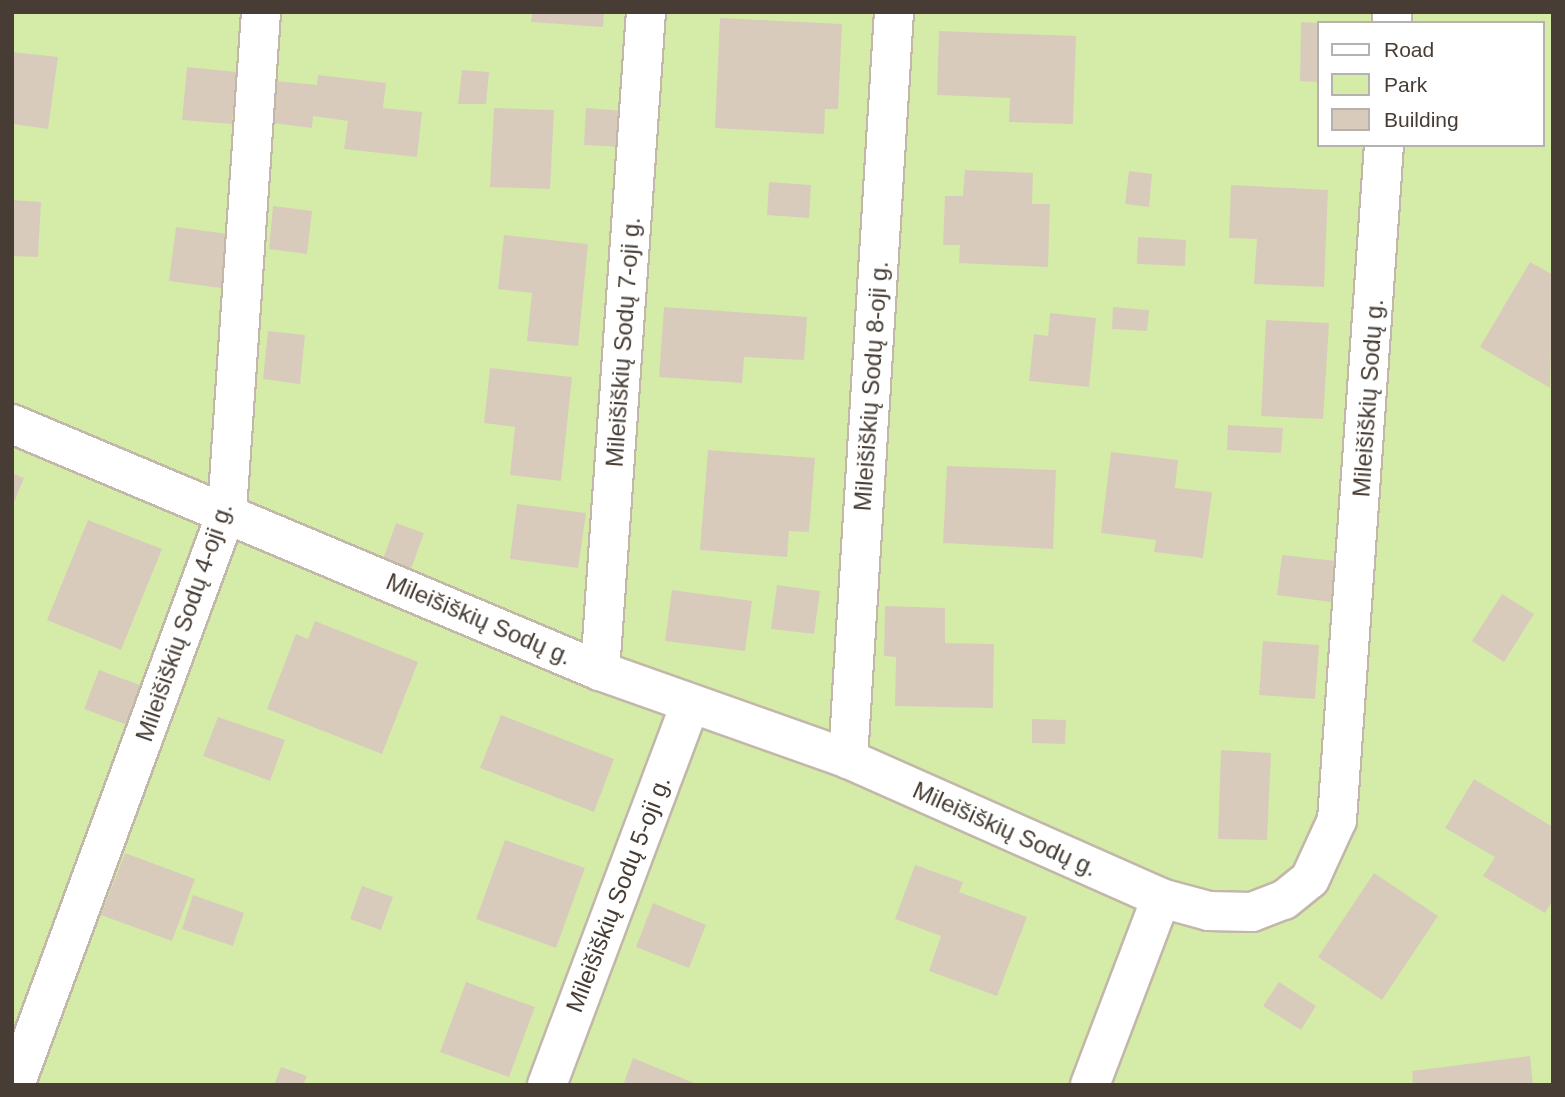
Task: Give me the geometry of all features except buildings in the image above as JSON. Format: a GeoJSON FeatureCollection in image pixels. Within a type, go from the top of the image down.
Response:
{"type":"FeatureCollection","features":[{"type":"Feature","properties":{"kind":"street","name":"Mileišiškių Sodų 4-oji g."},"geometry":{"type":"LineString","coordinates":[[15,1085],[41,1028],[227,511],[261,12]]}},
{"type":"Feature","properties":{"kind":"street","name":"Mileišiškių Sodų 7-oji g."},"geometry":{"type":"LineString","coordinates":[[600,671],[646,12]]}},
{"type":"Feature","properties":{"kind":"street","name":"Mileišiškių Sodų 8-oji g."},"geometry":{"type":"LineString","coordinates":[[848,759],[894,12]]}},
{"type":"Feature","properties":{"kind":"street","name":"Mileišiškių Sodų g."},"geometry":{"type":"LineString","coordinates":[[12,424],[227,511],[600,671],[848,759],[1161,898],[1209,911],[1252,912],[1284,900],[1310,879],[1337,820],[1384,147]]}},
{"type":"Feature","properties":{"kind":"street","name":"Mileišiškių Sodų 5-oji g."},"geometry":{"type":"LineString","coordinates":[[547,1085],[690,704]]}},
{"type":"Feature","properties":{"kind":"street"},"geometry":{"type":"LineString","coordinates":[[1090,1085],[1161,898]]}},
{"type":"Feature","properties":{"kind":"green space"},"geometry":{"type":"Polygon","coordinates":[[[12,12],[1553,12],[1553,1085],[12,1085],[12,12]]]}}]}
